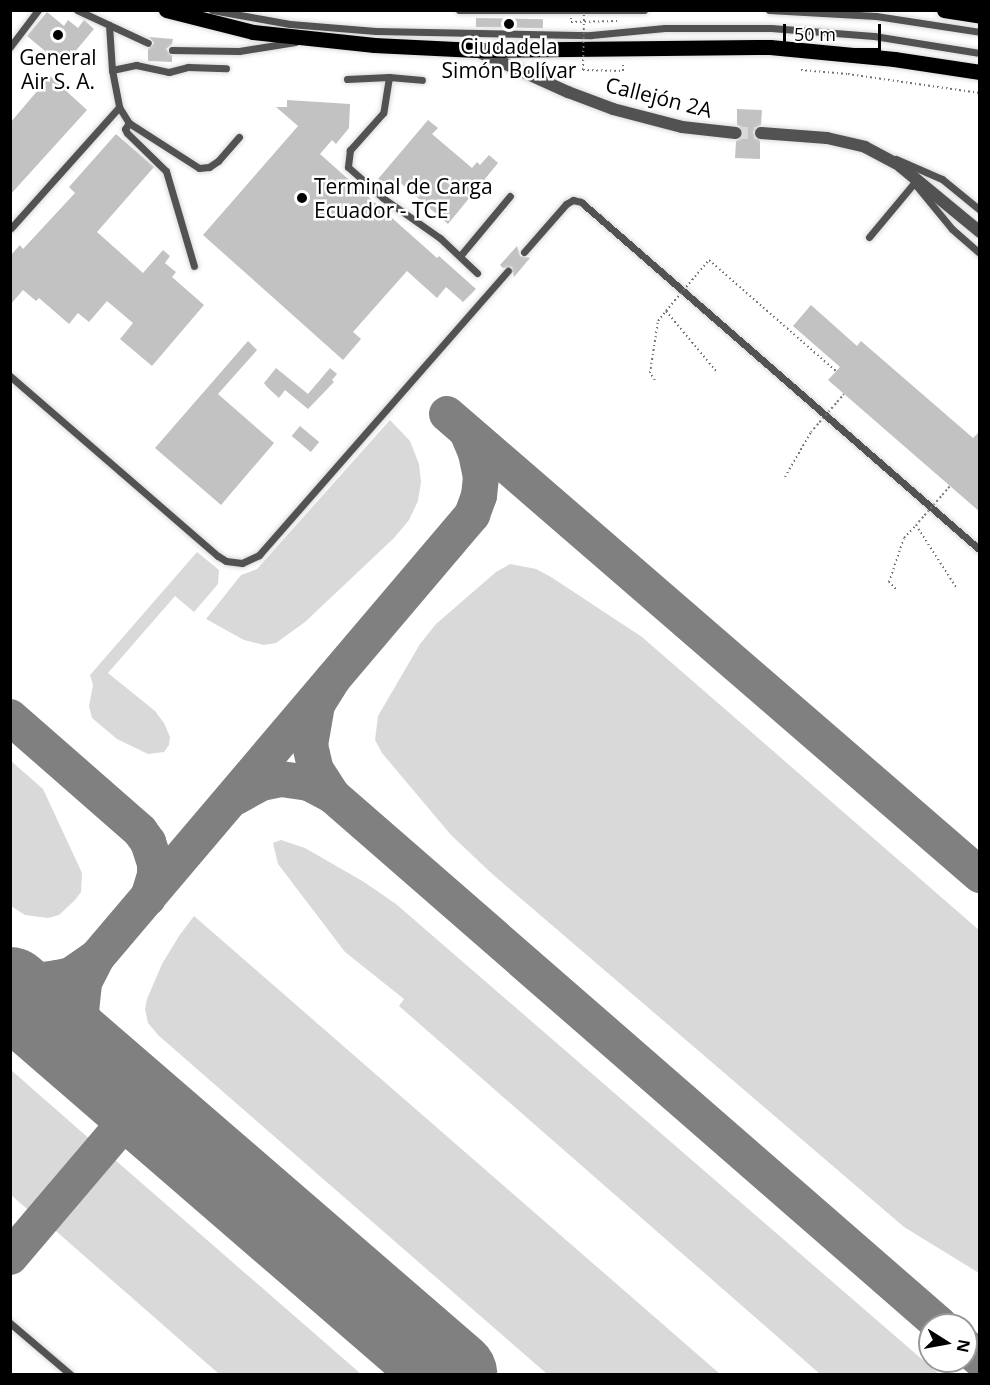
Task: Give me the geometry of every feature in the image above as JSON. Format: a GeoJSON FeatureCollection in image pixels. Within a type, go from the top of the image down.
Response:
{"type":"FeatureCollection","features":[{"type":"Feature","properties":{"kind":"main road"},"geometry":{"type":"LineString","coordinates":[[166,10],[253,32],[312,40],[476,50],[770,47],[900,60],[980,72]]}},
{"type":"Feature","properties":{"kind":"main road"},"geometry":{"type":"LineString","coordinates":[[944,10],[980,16]]}},
{"type":"Feature","properties":{"kind":"street","name":"Callejón 2A"},"geometry":{"type":"LineString","coordinates":[[476,50],[568,92],[613,109],[682,127],[736,133]]}},
{"type":"Feature","properties":{"kind":"street"},"geometry":{"type":"LineString","coordinates":[[761,134],[827,138],[866,147],[900,166],[980,232]]}},
{"type":"Feature","properties":{"kind":"lane"},"geometry":{"type":"LineString","coordinates":[[10,47],[38,10]]}},
{"type":"Feature","properties":{"kind":"lane"},"geometry":{"type":"LineString","coordinates":[[77,10],[148,43]]}},
{"type":"Feature","properties":{"kind":"lane"},"geometry":{"type":"LineString","coordinates":[[212,10],[290,24],[376,31],[591,35],[665,28],[771,28],[874,36],[980,53]]}},
{"type":"Feature","properties":{"kind":"lane"},"geometry":{"type":"LineString","coordinates":[[459,10],[644,10]]}},
{"type":"Feature","properties":{"kind":"lane"},"geometry":{"type":"LineString","coordinates":[[769,10],[844,12],[980,32]]}},
{"type":"Feature","properties":{"kind":"lane"},"geometry":{"type":"LineString","coordinates":[[109,26],[112,70],[118,107],[129,123],[199,168],[209,167],[218,161],[239,137]]}},
{"type":"Feature","properties":{"kind":"lane"},"geometry":{"type":"LineString","coordinates":[[172,50],[239,51],[312,40]]}},
{"type":"Feature","properties":{"kind":"lane"},"geometry":{"type":"LineString","coordinates":[[112,70],[136,65],[169,72],[188,68],[226,68]]}},
{"type":"Feature","properties":{"kind":"lane"},"geometry":{"type":"LineString","coordinates":[[347,80],[389,77],[422,80]]}},
{"type":"Feature","properties":{"kind":"lane"},"geometry":{"type":"LineString","coordinates":[[389,77],[383,113],[350,150],[348,167],[383,198],[401,208],[440,238],[477,273]]}},
{"type":"Feature","properties":{"kind":"lane"},"geometry":{"type":"LineString","coordinates":[[11,228],[118,107]]}},
{"type":"Feature","properties":{"kind":"lane"},"geometry":{"type":"LineString","coordinates":[[129,123],[125,129],[127,133],[166,171],[194,266]]}},
{"type":"Feature","properties":{"kind":"lane"},"geometry":{"type":"LineString","coordinates":[[866,147],[928,171],[953,187],[980,210]]}},
{"type":"Feature","properties":{"kind":"lane"},"geometry":{"type":"LineString","coordinates":[[900,166],[952,229],[980,253]]}},
{"type":"Feature","properties":{"kind":"lane"},"geometry":{"type":"LineString","coordinates":[[869,237],[914,183]]}},
{"type":"Feature","properties":{"kind":"lane"},"geometry":{"type":"LineString","coordinates":[[459,256],[510,196]]}},
{"type":"Feature","properties":{"kind":"lane"},"geometry":{"type":"LineString","coordinates":[[524,252],[566,204],[573,200],[581,202],[980,550]]}},
{"type":"Feature","properties":{"kind":"lane"},"geometry":{"type":"LineString","coordinates":[[10,376],[218,556],[226,561],[242,563],[259,555],[508,272]]}},
{"type":"Feature","properties":{"kind":"lane"},"geometry":{"type":"LineString","coordinates":[[10,1323],[70,1374]]}},
{"type":"Feature","properties":{"kind":"path"},"geometry":{"type":"LineString","coordinates":[[584,10],[583,70],[623,71],[623,63]]}},
{"type":"Feature","properties":{"kind":"path"},"geometry":{"type":"LineString","coordinates":[[801,70],[848,74],[980,93]]}},
{"type":"Feature","properties":{"kind":"path"},"geometry":{"type":"LineString","coordinates":[[655,380],[650,373],[658,321],[709,260],[836,371]]}},
{"type":"Feature","properties":{"kind":"path"},"geometry":{"type":"LineString","coordinates":[[666,311],[716,371]]}},
{"type":"Feature","properties":{"kind":"path"},"geometry":{"type":"LineString","coordinates":[[784,477],[811,432],[844,394]]}},
{"type":"Feature","properties":{"kind":"path"},"geometry":{"type":"LineString","coordinates":[[896,589],[890,582],[904,538],[950,486]]}},
{"type":"Feature","properties":{"kind":"path"},"geometry":{"type":"LineString","coordinates":[[916,525],[957,588]]}},
{"type":"Feature","properties":{"kind":"shaded area"},"geometry":{"type":"Polygon","coordinates":[[[390,420],[410,441],[419,464],[421,482],[418,501],[409,520],[394,538],[305,622],[276,643],[264,645],[244,640],[206,619],[241,575],[257,569],[390,420]]]}},
{"type":"Feature","properties":{"kind":"shaded area"},"geometry":{"type":"Polygon","coordinates":[[[197,552],[219,570],[218,584],[194,612],[175,596],[108,673],[155,711],[164,723],[170,737],[169,745],[164,752],[148,754],[117,739],[92,718],[89,706],[93,685],[90,675],[197,552]]]}},
{"type":"Feature","properties":{"kind":"shaded area"},"geometry":{"type":"Polygon","coordinates":[[[510,564],[536,569],[551,577],[642,637],[979,930],[979,1273],[904,1227],[490,872],[451,835],[382,753],[375,740],[378,716],[420,644],[436,624],[496,572],[510,564]]]}},
{"type":"Feature","properties":{"kind":"shaded area"},"geometry":{"type":"Polygon","coordinates":[[[11,761],[43,789],[82,873],[81,892],[59,915],[48,918],[25,915],[11,906],[11,761]]]}},
{"type":"Feature","properties":{"kind":"shaded area"},"geometry":{"type":"Polygon","coordinates":[[[281,840],[305,848],[364,882],[396,904],[918,1356],[918,1373],[939,1374],[820,1374],[399,1006],[404,999],[345,952],[278,864],[273,843],[281,840]]]}},
{"type":"Feature","properties":{"kind":"shaded area"},"geometry":{"type":"Polygon","coordinates":[[[194,916],[720,1374],[547,1374],[158,1035],[148,1023],[145,1009],[147,999],[162,964],[194,916]]]}},
{"type":"Feature","properties":{"kind":"shaded area"},"geometry":{"type":"Polygon","coordinates":[[[11,1070],[92,1141],[86,1157],[34,1215],[11,1195],[11,1070]]]}},
{"type":"Feature","properties":{"kind":"shaded area"},"geometry":{"type":"Polygon","coordinates":[[[114,1159],[361,1374],[219,1374],[49,1225],[102,1162],[114,1159]]]}},
{"type":"Feature","properties":{"kind":"building","name":"General Air S. A."},"geometry":{"type":"Polygon","coordinates":[[[47,12],[64,26],[68,20],[78,28],[84,20],[94,29],[63,66],[27,36],[47,12]]]}},
{"type":"Feature","properties":{"kind":"building","name":"Ciudadela Simón Bolívar"},"geometry":{"type":"Polygon","coordinates":[[[476,18],[543,19],[543,28],[476,27],[476,18]]]}},
{"type":"Feature","properties":{"kind":"building"},"geometry":{"type":"Polygon","coordinates":[[[149,37],[173,39],[172,44],[166,49],[172,56],[172,62],[148,61],[148,49],[154,43],[149,37]]]}},
{"type":"Feature","properties":{"kind":"building"},"geometry":{"type":"Polygon","coordinates":[[[50,76],[87,110],[10,195],[10,123],[50,76]]]}},
{"type":"Feature","properties":{"kind":"building","name":"Terminal de Carga Ecuador - TCE"},"geometry":{"type":"Polygon","coordinates":[[[287,100],[350,104],[349,128],[336,144],[332,140],[320,154],[437,258],[439,256],[476,289],[463,302],[446,287],[437,298],[407,271],[353,332],[361,339],[343,360],[203,235],[298,126],[276,107],[287,107],[287,100]]]}},
{"type":"Feature","properties":{"kind":"building"},"geometry":{"type":"Polygon","coordinates":[[[737,109],[762,110],[761,125],[755,128],[753,133],[760,141],[760,159],[735,158],[736,141],[742,138],[744,133],[737,125],[737,109]]]}},
{"type":"Feature","properties":{"kind":"building"},"geometry":{"type":"Polygon","coordinates":[[[428,120],[438,128],[432,134],[472,168],[477,162],[480,165],[489,155],[498,163],[448,224],[396,179],[388,188],[378,179],[428,120]]]}},
{"type":"Feature","properties":{"kind":"building"},"geometry":{"type":"Polygon","coordinates":[[[116,134],[154,167],[97,232],[143,273],[163,250],[170,256],[165,263],[176,272],[172,277],[204,305],[152,366],[120,339],[133,323],[107,301],[89,322],[78,313],[69,324],[39,298],[36,301],[23,290],[10,305],[10,256],[20,245],[23,249],[75,193],[69,187],[116,134]]]}},
{"type":"Feature","properties":{"kind":"building"},"geometry":{"type":"Polygon","coordinates":[[[517,246],[520,256],[530,258],[514,277],[512,267],[503,268],[500,265],[517,246]]]}},
{"type":"Feature","properties":{"kind":"building"},"geometry":{"type":"Polygon","coordinates":[[[811,305],[857,346],[861,341],[973,438],[980,431],[980,512],[828,380],[840,367],[793,326],[811,305]]]}},
{"type":"Feature","properties":{"kind":"building"},"geometry":{"type":"Polygon","coordinates":[[[248,341],[257,350],[218,394],[274,443],[221,505],[155,448],[248,341]]]}},
{"type":"Feature","properties":{"kind":"building"},"geometry":{"type":"Polygon","coordinates":[[[276,368],[308,394],[330,368],[337,374],[332,380],[334,382],[308,409],[285,390],[279,398],[267,387],[264,383],[276,368]]]}},
{"type":"Feature","properties":{"kind":"building"},"geometry":{"type":"Polygon","coordinates":[[[300,426],[319,442],[311,452],[292,436],[300,426]]]}},
{"type":"Feature","properties":{"kind":"taxiway"},"geometry":{"type":"LineString","coordinates":[[447,414],[980,875]]}},
{"type":"Feature","properties":{"kind":"taxiway"},"geometry":{"type":"LineString","coordinates":[[10,978],[29,982],[71,975],[97,957],[472,515],[479,496],[481,477],[476,453],[467,432]]}},
{"type":"Feature","properties":{"kind":"taxiway"},"geometry":{"type":"LineString","coordinates":[[333,679],[317,705],[310,745],[316,770],[333,796],[926,1313]]}},
{"type":"Feature","properties":{"kind":"taxiway"},"geometry":{"type":"LineString","coordinates":[[10,717],[140,831],[148,842],[155,863],[155,875],[148,898]]}},
{"type":"Feature","properties":{"kind":"taxiway"},"geometry":{"type":"LineString","coordinates":[[236,797],[261,783],[281,779],[309,783],[333,796]]}},
{"type":"Feature","properties":{"kind":"taxiway"},"geometry":{"type":"LineString","coordinates":[[97,957],[84,983],[81,1010],[89,1050],[101,1070]]}},
{"type":"Feature","properties":{"kind":"taxiway"},"geometry":{"type":"LineString","coordinates":[[10,1257],[140,1104]]}},
{"type":"Feature","properties":{"kind":"runway"},"geometry":{"type":"LineString","coordinates":[[10,991],[453,1374]]}},
{"type":"Feature","properties":{"kind":"tunnel"},"geometry":{"type":"LineString","coordinates":[[736,133],[761,133]]}},
{"type":"Feature","properties":{"kind":"place","name":"Ciudadela Simón Bolívar"},"geometry":{"type":"Point","coordinates":[509,24]}},
{"type":"Feature","properties":{"kind":"place","name":"General Air S. A."},"geometry":{"type":"Point","coordinates":[58,35]}},
{"type":"Feature","properties":{"kind":"place","name":"Terminal de Carga Ecuador - TCE"},"geometry":{"type":"Point","coordinates":[302,198]}}]}
